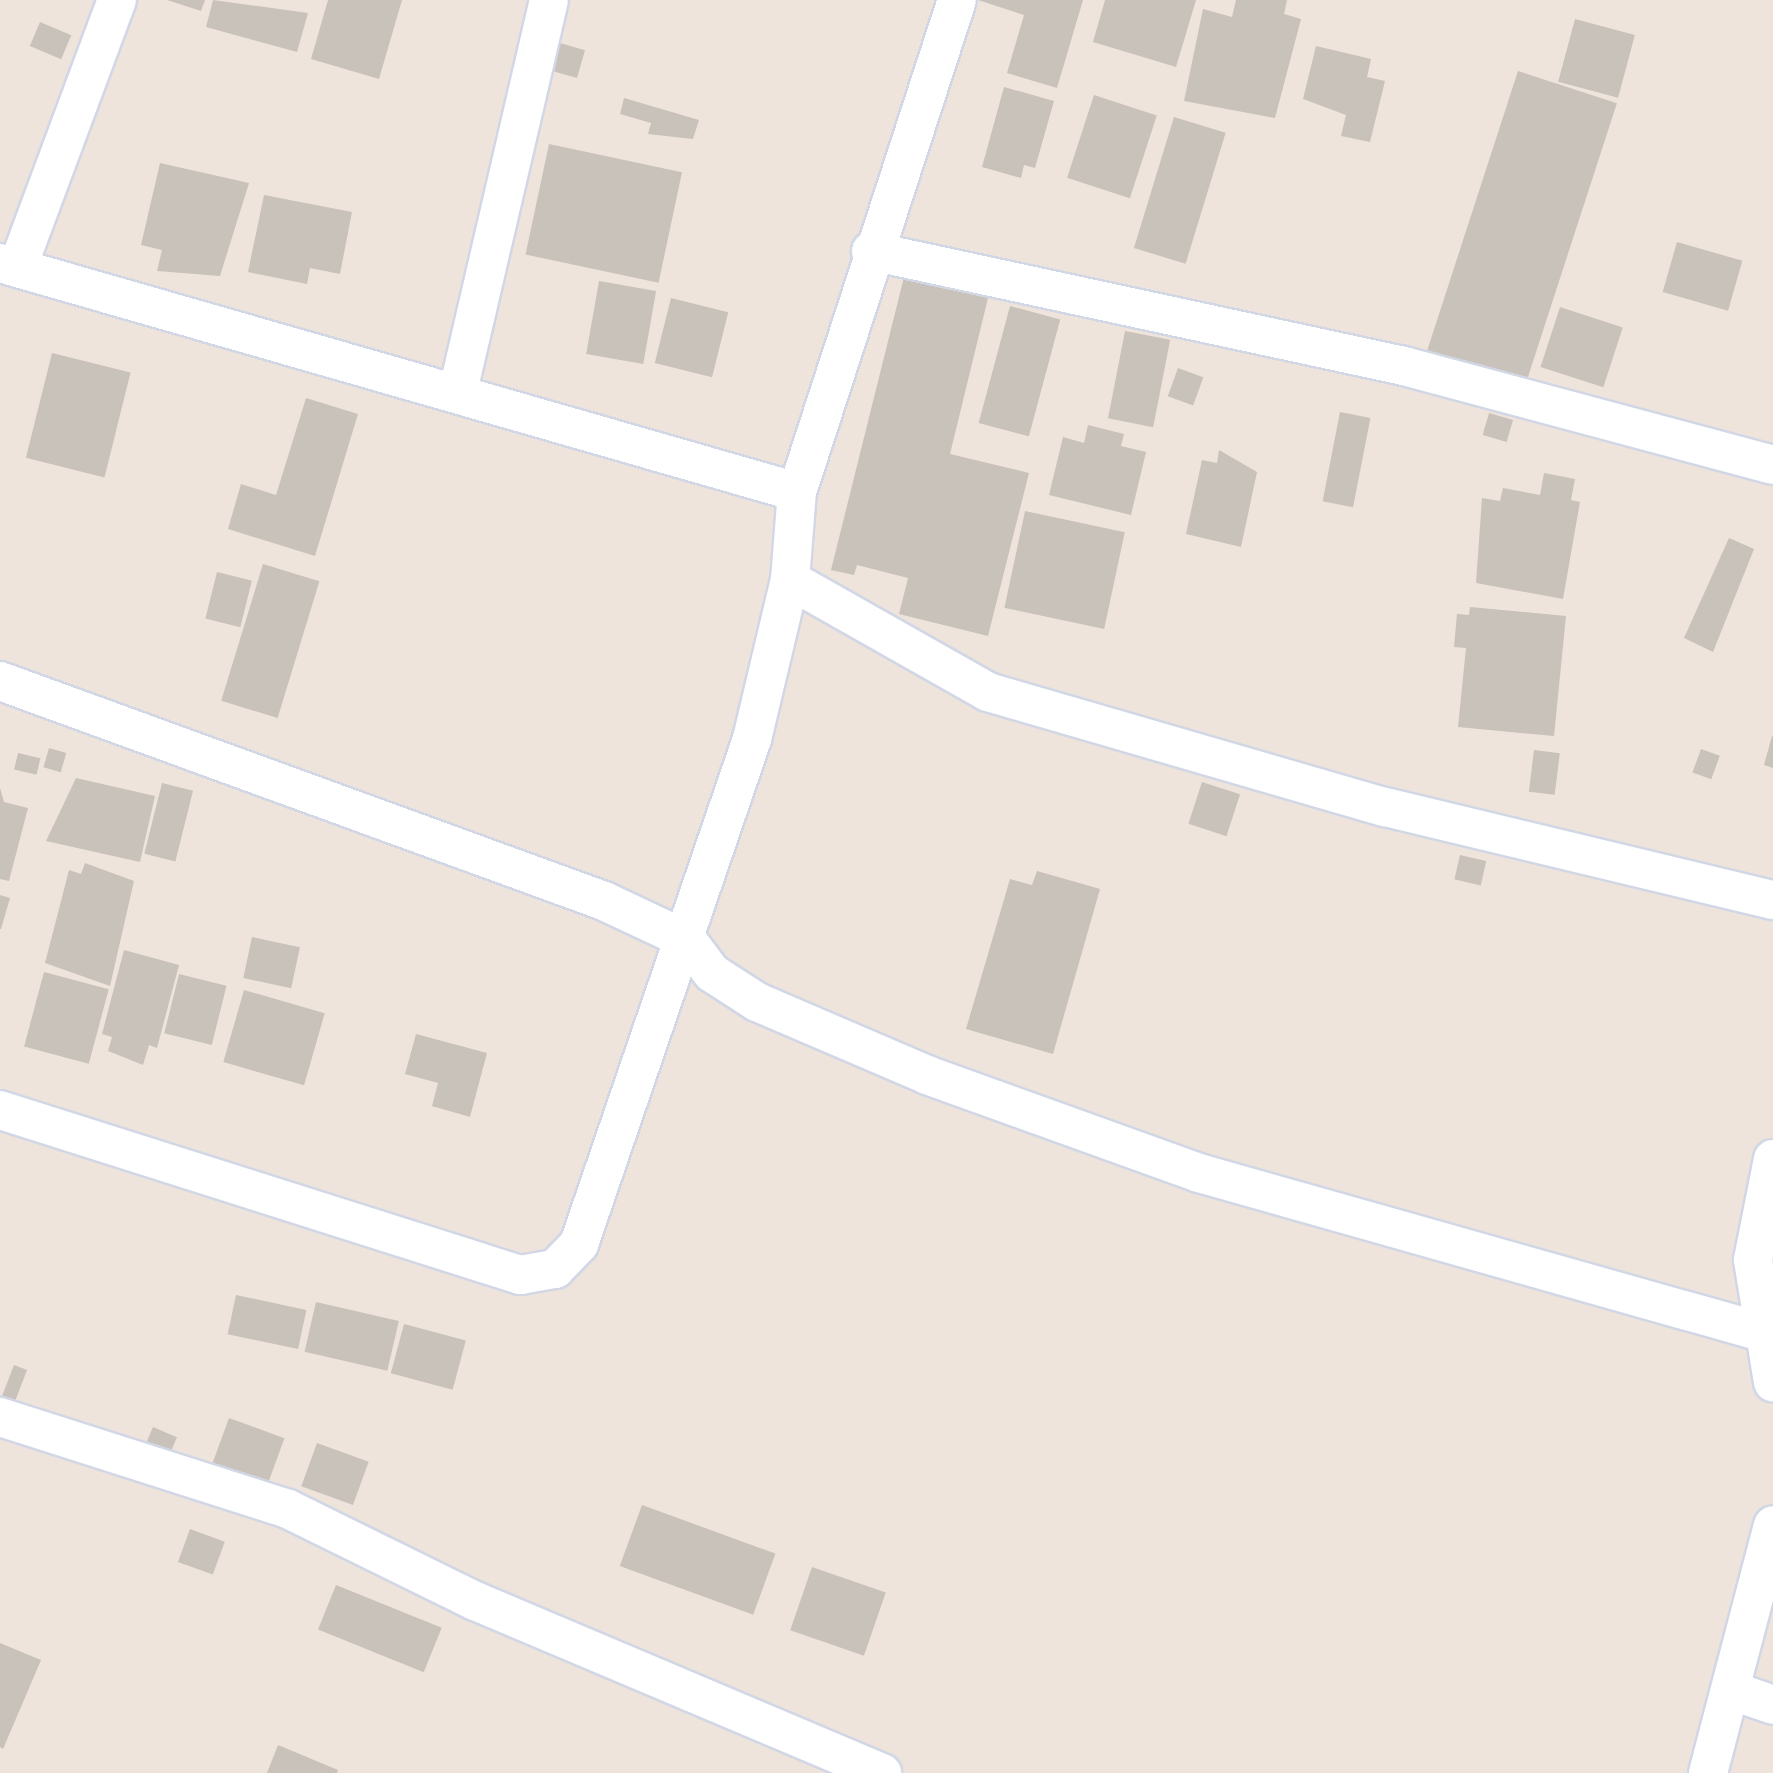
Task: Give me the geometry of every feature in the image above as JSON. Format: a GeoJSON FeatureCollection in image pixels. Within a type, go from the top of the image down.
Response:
{"type":"FeatureCollection","features":[{"type":"Feature","properties":{"kind":"street"},"geometry":{"type":"LineString","coordinates":[[117,0],[9,264],[796,492]]}},
{"type":"Feature","properties":{"kind":"street"},"geometry":{"type":"LineString","coordinates":[[458,391],[550,0]]}},
{"type":"Feature","properties":{"kind":"street"},"geometry":{"type":"LineString","coordinates":[[0,1110],[520,1275],[555,1269],[579,1244],[687,940],[790,580],[796,492],[871,251],[957,0]]}},
{"type":"Feature","properties":{"kind":"street"},"geometry":{"type":"LineString","coordinates":[[871,251],[1404,366],[1773,465]]}},
{"type":"Feature","properties":{"kind":"street"},"geometry":{"type":"LineString","coordinates":[[790,580],[988,692],[1385,807],[1773,900]]}},
{"type":"Feature","properties":{"kind":"street"},"geometry":{"type":"LineString","coordinates":[[0,681],[604,901],[687,940],[712,973],[757,1002],[946,1082],[1200,1173],[1765,1333]]}},
{"type":"Feature","properties":{"kind":"street"},"geometry":{"type":"LineString","coordinates":[[1773,1160],[1753,1260],[1773,1382]]}},
{"type":"Feature","properties":{"kind":"street"},"geometry":{"type":"LineString","coordinates":[[0,1417],[288,1509],[475,1600],[882,1773]]}},
{"type":"Feature","properties":{"kind":"street"},"geometry":{"type":"LineString","coordinates":[[1708,1773],[1736,1692],[1773,1525]]}},
{"type":"Feature","properties":{"kind":"street"},"geometry":{"type":"LineString","coordinates":[[1736,1692],[1773,1705]]}},
{"type":"Feature","properties":{"kind":"building"},"geometry":{"type":"Polygon","coordinates":[[[167,0],[205,0],[201,11],[167,0]]]}},
{"type":"Feature","properties":{"kind":"building"},"geometry":{"type":"Polygon","coordinates":[[[213,0],[308,13],[297,52],[206,27],[213,0]]]}},
{"type":"Feature","properties":{"kind":"building"},"geometry":{"type":"Polygon","coordinates":[[[328,0],[402,0],[379,79],[311,59],[328,0]]]}},
{"type":"Feature","properties":{"kind":"building"},"geometry":{"type":"Polygon","coordinates":[[[978,0],[1083,0],[1057,88],[1007,73],[1024,15],[978,0]]]}},
{"type":"Feature","properties":{"kind":"building"},"geometry":{"type":"Polygon","coordinates":[[[1105,0],[1196,0],[1176,67],[1093,42],[1105,0]]]}},
{"type":"Feature","properties":{"kind":"building"},"geometry":{"type":"Polygon","coordinates":[[[1236,0],[1287,0],[1284,14],[1301,19],[1275,118],[1184,101],[1203,9],[1232,17],[1236,0]]]}},
{"type":"Feature","properties":{"kind":"building"},"geometry":{"type":"Polygon","coordinates":[[[1575,19],[1635,35],[1618,98],[1558,82],[1575,19]]]}},
{"type":"Feature","properties":{"kind":"building"},"geometry":{"type":"Polygon","coordinates":[[[40,22],[71,35],[61,59],[30,46],[40,22]]]}},
{"type":"Feature","properties":{"kind":"building"},"geometry":{"type":"Polygon","coordinates":[[[560,43],[585,50],[577,78],[552,71],[560,43]]]}},
{"type":"Feature","properties":{"kind":"building"},"geometry":{"type":"Polygon","coordinates":[[[1316,46],[1371,59],[1367,77],[1385,81],[1370,142],[1341,136],[1346,115],[1303,99],[1316,46]]]}},
{"type":"Feature","properties":{"kind":"building"},"geometry":{"type":"Polygon","coordinates":[[[1518,71],[1617,103],[1525,385],[1427,353],[1518,71]]]}},
{"type":"Feature","properties":{"kind":"building"},"geometry":{"type":"Polygon","coordinates":[[[1004,87],[1054,101],[1035,168],[1024,165],[1021,178],[982,167],[1004,87]]]}},
{"type":"Feature","properties":{"kind":"building"},"geometry":{"type":"Polygon","coordinates":[[[1094,95],[1157,115],[1130,198],[1067,178],[1094,95]]]}},
{"type":"Feature","properties":{"kind":"building"},"geometry":{"type":"Polygon","coordinates":[[[624,98],[699,120],[693,139],[648,134],[651,123],[620,114],[624,98]]]}},
{"type":"Feature","properties":{"kind":"building"},"geometry":{"type":"Polygon","coordinates":[[[1174,117],[1226,133],[1186,264],[1134,248],[1174,117]]]}},
{"type":"Feature","properties":{"kind":"building"},"geometry":{"type":"Polygon","coordinates":[[[549,144],[682,172],[659,283],[526,255],[549,144]]]}},
{"type":"Feature","properties":{"kind":"building"},"geometry":{"type":"Polygon","coordinates":[[[160,163],[249,183],[220,276],[157,271],[162,250],[141,245],[160,163]]]}},
{"type":"Feature","properties":{"kind":"building"},"geometry":{"type":"Polygon","coordinates":[[[264,195],[352,212],[340,274],[310,268],[307,284],[248,272],[264,195]]]}},
{"type":"Feature","properties":{"kind":"building"},"geometry":{"type":"Polygon","coordinates":[[[1677,242],[1742,261],[1728,311],[1663,292],[1677,242]]]}},
{"type":"Feature","properties":{"kind":"building"},"geometry":{"type":"Polygon","coordinates":[[[904,277],[988,298],[950,454],[1029,473],[988,636],[899,614],[908,578],[857,565],[854,575],[831,570],[904,277]]]}},
{"type":"Feature","properties":{"kind":"building"},"geometry":{"type":"Polygon","coordinates":[[[599,281],[656,291],[643,364],[586,354],[599,281]]]}},
{"type":"Feature","properties":{"kind":"building"},"geometry":{"type":"Polygon","coordinates":[[[671,298],[728,312],[712,377],[655,363],[671,298]]]}},
{"type":"Feature","properties":{"kind":"building"},"geometry":{"type":"Polygon","coordinates":[[[1010,306],[1060,319],[1029,436],[979,423],[1010,306]]]}},
{"type":"Feature","properties":{"kind":"building"},"geometry":{"type":"Polygon","coordinates":[[[1560,307],[1623,327],[1603,387],[1541,367],[1560,307]]]}},
{"type":"Feature","properties":{"kind":"building"},"geometry":{"type":"Polygon","coordinates":[[[1125,331],[1170,340],[1153,427],[1108,418],[1125,331]]]}},
{"type":"Feature","properties":{"kind":"building"},"geometry":{"type":"Polygon","coordinates":[[[52,353],[131,373],[104,477],[26,458],[52,353]]]}},
{"type":"Feature","properties":{"kind":"building"},"geometry":{"type":"Polygon","coordinates":[[[1178,368],[1203,377],[1193,405],[1168,396],[1178,368]]]}},
{"type":"Feature","properties":{"kind":"building"},"geometry":{"type":"Polygon","coordinates":[[[306,398],[358,414],[315,556],[228,529],[241,484],[276,495],[306,398]]]}},
{"type":"Feature","properties":{"kind":"building"},"geometry":{"type":"Polygon","coordinates":[[[1340,412],[1370,418],[1353,507],[1323,501],[1340,412]]]}},
{"type":"Feature","properties":{"kind":"building"},"geometry":{"type":"Polygon","coordinates":[[[1489,413],[1513,420],[1507,442],[1483,435],[1489,413]]]}},
{"type":"Feature","properties":{"kind":"building"},"geometry":{"type":"Polygon","coordinates":[[[1088,425],[1124,434],[1121,446],[1146,452],[1131,515],[1049,495],[1063,437],[1084,443],[1088,425]]]}},
{"type":"Feature","properties":{"kind":"building"},"geometry":{"type":"Polygon","coordinates":[[[1219,450],[1257,472],[1241,547],[1186,534],[1202,460],[1217,463],[1219,450]]]}},
{"type":"Feature","properties":{"kind":"building"},"geometry":{"type":"Polygon","coordinates":[[[1544,473],[1575,479],[1571,500],[1580,502],[1563,599],[1476,583],[1482,498],[1500,501],[1503,488],[1540,495],[1544,473]]]}},
{"type":"Feature","properties":{"kind":"building"},"geometry":{"type":"Polygon","coordinates":[[[1025,511],[1125,532],[1104,629],[1004,608],[1025,511]]]}},
{"type":"Feature","properties":{"kind":"building"},"geometry":{"type":"Polygon","coordinates":[[[1729,538],[1754,549],[1713,652],[1684,638],[1729,538]]]}},
{"type":"Feature","properties":{"kind":"building"},"geometry":{"type":"Polygon","coordinates":[[[263,564],[319,581],[278,718],[221,701],[263,564]]]}},
{"type":"Feature","properties":{"kind":"building"},"geometry":{"type":"Polygon","coordinates":[[[217,572],[252,581],[240,627],[205,619],[217,572]]]}},
{"type":"Feature","properties":{"kind":"building"},"geometry":{"type":"Polygon","coordinates":[[[1470,607],[1566,616],[1554,736],[1458,727],[1466,648],[1454,647],[1457,614],[1469,615],[1470,607]]]}},
{"type":"Feature","properties":{"kind":"building"},"geometry":{"type":"Polygon","coordinates":[[[1773,736],[1773,768],[1764,765],[1773,736]]]}},
{"type":"Feature","properties":{"kind":"building"},"geometry":{"type":"Polygon","coordinates":[[[49,748],[66,753],[61,772],[43,767],[49,748]]]}},
{"type":"Feature","properties":{"kind":"building"},"geometry":{"type":"Polygon","coordinates":[[[1701,749],[1720,756],[1711,779],[1692,772],[1701,749]]]}},
{"type":"Feature","properties":{"kind":"building"},"geometry":{"type":"Polygon","coordinates":[[[1534,750],[1560,753],[1555,795],[1529,792],[1534,750]]]}},
{"type":"Feature","properties":{"kind":"building"},"geometry":{"type":"Polygon","coordinates":[[[18,753],[40,758],[37,775],[14,770],[18,753]]]}},
{"type":"Feature","properties":{"kind":"building"},"geometry":{"type":"Polygon","coordinates":[[[76,778],[155,796],[140,862],[46,841],[76,778]]]}},
{"type":"Feature","properties":{"kind":"building"},"geometry":{"type":"Polygon","coordinates":[[[1202,782],[1240,794],[1226,836],[1188,824],[1202,782]]]}},
{"type":"Feature","properties":{"kind":"building"},"geometry":{"type":"Polygon","coordinates":[[[162,783],[193,791],[175,862],[144,854],[162,783]]]}},
{"type":"Feature","properties":{"kind":"building"},"geometry":{"type":"Polygon","coordinates":[[[0,788],[4,802],[28,808],[9,881],[0,879],[0,788]]]}},
{"type":"Feature","properties":{"kind":"building"},"geometry":{"type":"Polygon","coordinates":[[[1460,855],[1486,861],[1481,885],[1454,879],[1460,855]]]}},
{"type":"Feature","properties":{"kind":"building"},"geometry":{"type":"Polygon","coordinates":[[[85,863],[134,881],[110,986],[45,963],[69,870],[81,874],[85,863]]]}},
{"type":"Feature","properties":{"kind":"building"},"geometry":{"type":"Polygon","coordinates":[[[1037,871],[1100,889],[1053,1054],[966,1029],[1010,879],[1032,885],[1037,871]]]}},
{"type":"Feature","properties":{"kind":"building"},"geometry":{"type":"Polygon","coordinates":[[[0,895],[10,898],[1,929],[0,929],[0,895]]]}},
{"type":"Feature","properties":{"kind":"building"},"geometry":{"type":"Polygon","coordinates":[[[252,937],[300,947],[291,988],[243,978],[252,937]]]}},
{"type":"Feature","properties":{"kind":"building"},"geometry":{"type":"Polygon","coordinates":[[[124,950],[179,965],[157,1048],[149,1045],[143,1065],[108,1051],[112,1037],[102,1034],[124,950]]]}},
{"type":"Feature","properties":{"kind":"building"},"geometry":{"type":"Polygon","coordinates":[[[44,972],[109,989],[89,1064],[24,1046],[44,972]]]}},
{"type":"Feature","properties":{"kind":"building"},"geometry":{"type":"Polygon","coordinates":[[[179,974],[227,986],[212,1045],[164,1033],[179,974]]]}},
{"type":"Feature","properties":{"kind":"building"},"geometry":{"type":"Polygon","coordinates":[[[244,990],[325,1013],[304,1085],[223,1062],[244,990]]]}},
{"type":"Feature","properties":{"kind":"building"},"geometry":{"type":"Polygon","coordinates":[[[416,1034],[487,1053],[470,1117],[432,1106],[438,1083],[405,1074],[416,1034]]]}},
{"type":"Feature","properties":{"kind":"building"},"geometry":{"type":"Polygon","coordinates":[[[236,1295],[306,1310],[298,1349],[228,1334],[236,1295]]]}},
{"type":"Feature","properties":{"kind":"building"},"geometry":{"type":"Polygon","coordinates":[[[316,1302],[399,1321],[387,1371],[305,1352],[316,1302]]]}},
{"type":"Feature","properties":{"kind":"building"},"geometry":{"type":"Polygon","coordinates":[[[404,1324],[466,1341],[453,1390],[391,1373],[404,1324]]]}},
{"type":"Feature","properties":{"kind":"building"},"geometry":{"type":"Polygon","coordinates":[[[14,1365],[27,1370],[15,1401],[2,1396],[14,1365]]]}},
{"type":"Feature","properties":{"kind":"building"},"geometry":{"type":"Polygon","coordinates":[[[229,1418],[284,1438],[268,1484],[212,1464],[229,1418]]]}},
{"type":"Feature","properties":{"kind":"building"},"geometry":{"type":"Polygon","coordinates":[[[153,1427],[177,1437],[167,1460],[143,1450],[153,1427]]]}},
{"type":"Feature","properties":{"kind":"building"},"geometry":{"type":"Polygon","coordinates":[[[317,1443],[369,1462],[353,1505],[301,1486],[317,1443]]]}},
{"type":"Feature","properties":{"kind":"building"},"geometry":{"type":"Polygon","coordinates":[[[642,1505],[775,1554],[753,1615],[620,1566],[642,1505]]]}},
{"type":"Feature","properties":{"kind":"building"},"geometry":{"type":"Polygon","coordinates":[[[190,1529],[225,1542],[213,1575],[178,1562],[190,1529]]]}},
{"type":"Feature","properties":{"kind":"building"},"geometry":{"type":"Polygon","coordinates":[[[812,1567],[886,1592],[864,1656],[790,1630],[812,1567]]]}},
{"type":"Feature","properties":{"kind":"building"},"geometry":{"type":"Polygon","coordinates":[[[336,1585],[442,1628],[424,1672],[318,1630],[336,1585]]]}},
{"type":"Feature","properties":{"kind":"building"},"geometry":{"type":"Polygon","coordinates":[[[0,1643],[41,1660],[3,1749],[0,1747],[0,1643]]]}},
{"type":"Feature","properties":{"kind":"building"},"geometry":{"type":"Polygon","coordinates":[[[278,1745],[338,1770],[337,1773],[267,1773],[278,1745]]]}}]}
